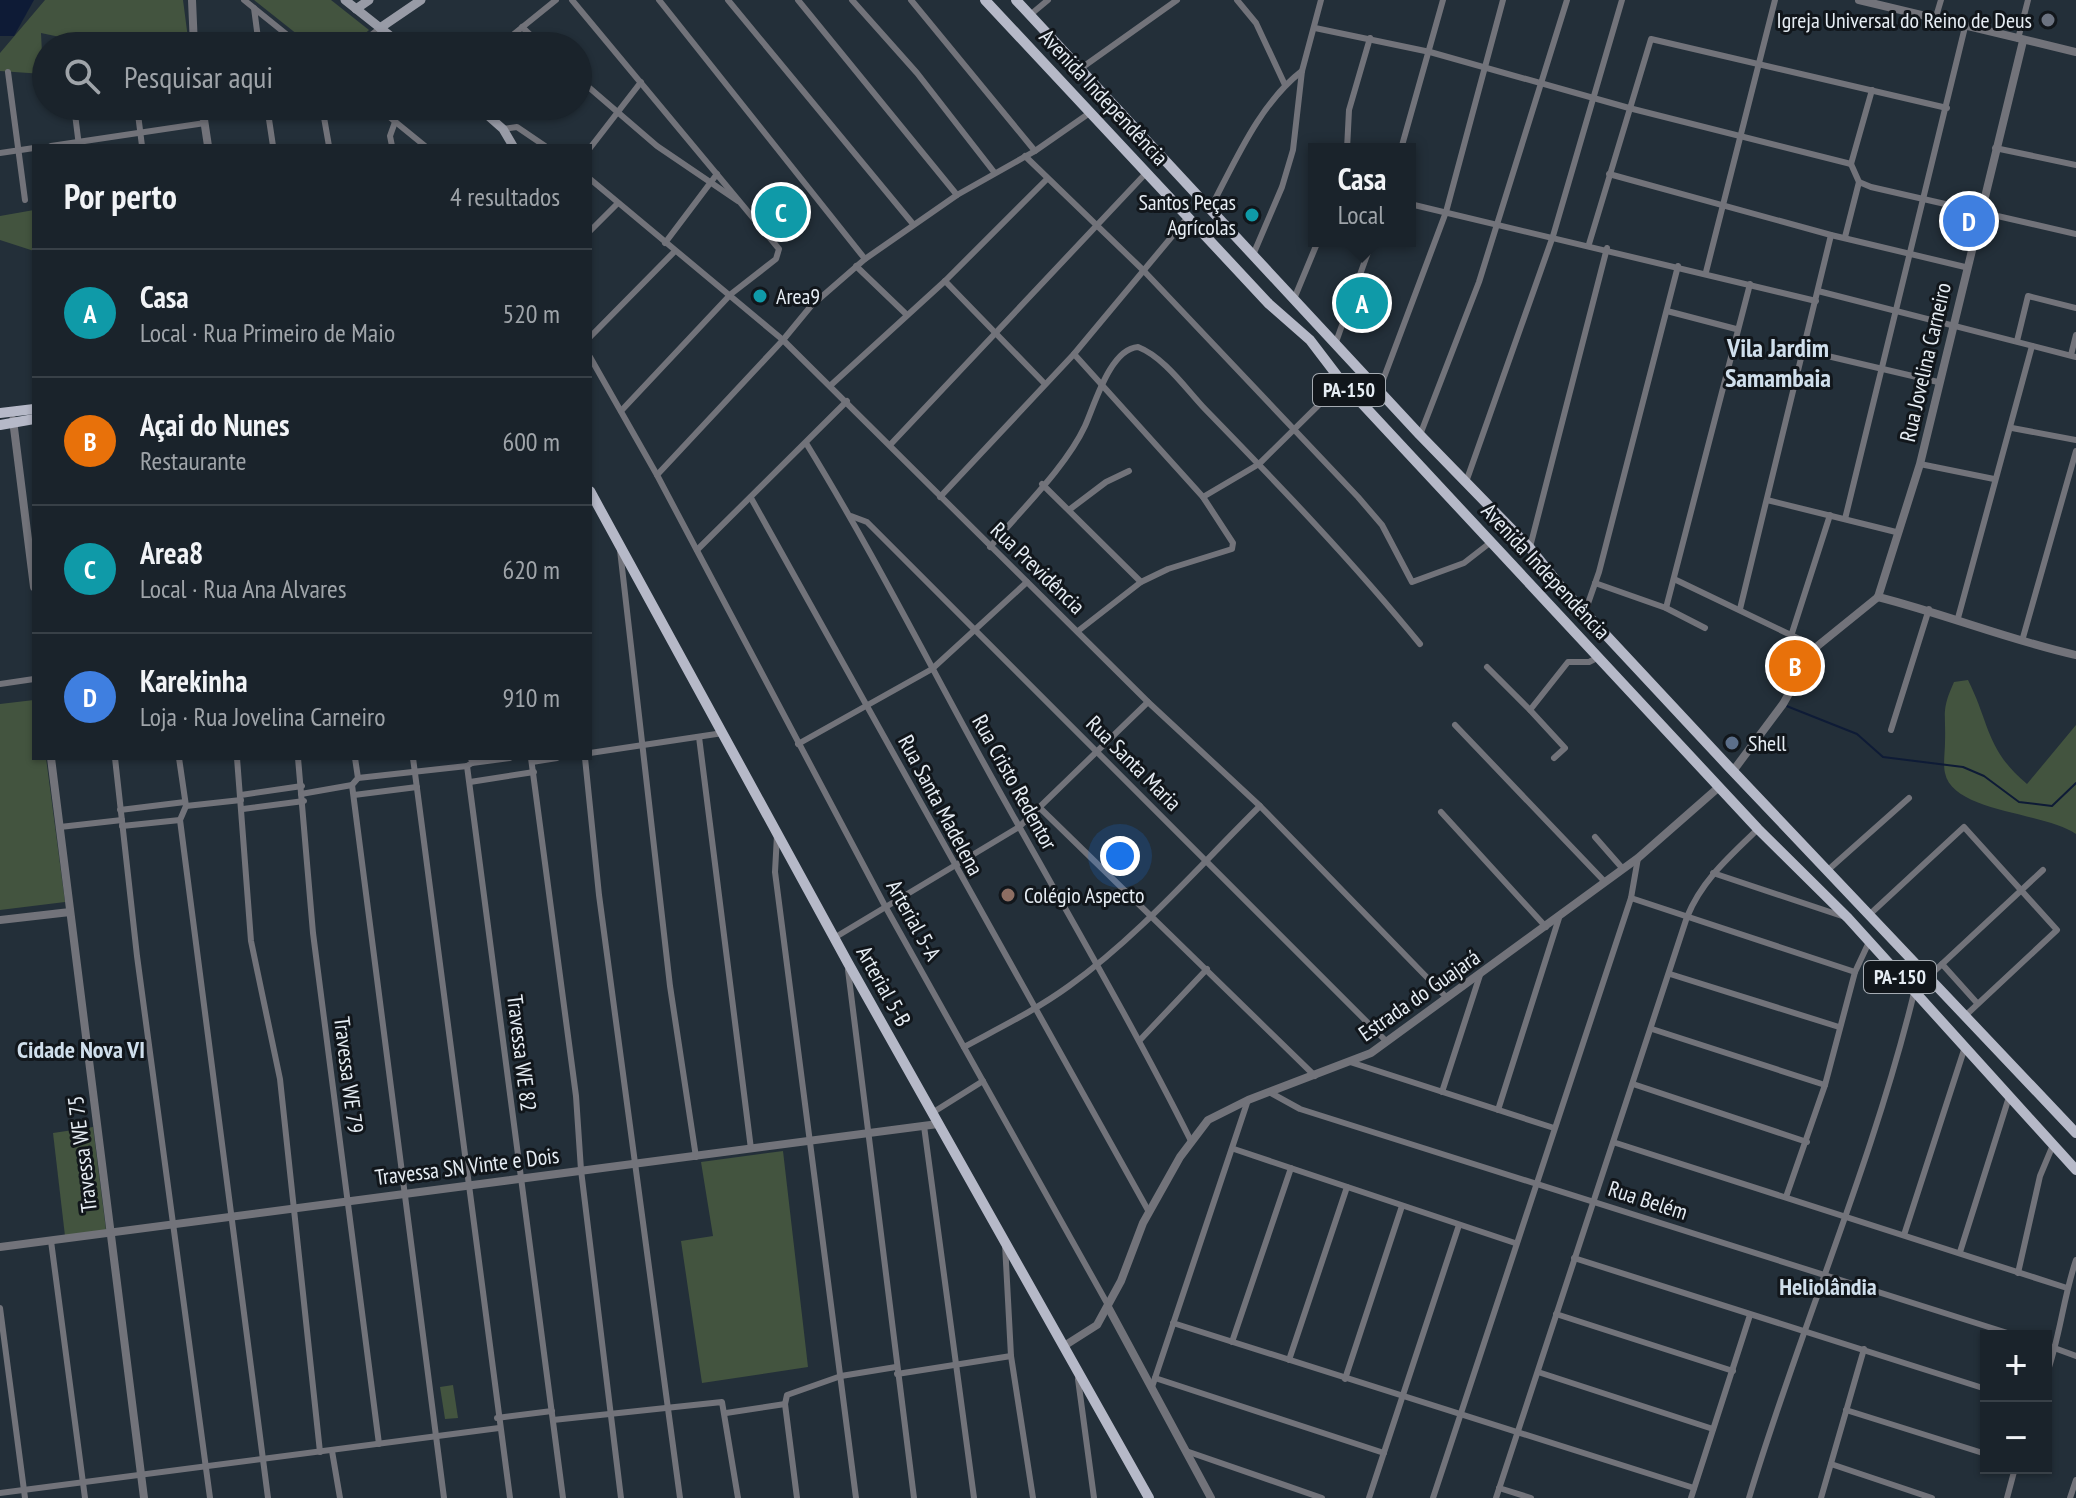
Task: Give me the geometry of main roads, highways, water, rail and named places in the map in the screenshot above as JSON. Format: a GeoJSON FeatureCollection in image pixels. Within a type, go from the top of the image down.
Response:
{"type":"FeatureCollection","features":[{"type":"Feature","properties":{"kind":"main road"},"geometry":{"type":"LineString","coordinates":[[345,0],[385,32]]}},
{"type":"Feature","properties":{"kind":"main road"},"geometry":{"type":"LineString","coordinates":[[356,9],[369,0]]}},
{"type":"Feature","properties":{"kind":"main road"},"geometry":{"type":"LineString","coordinates":[[380,28],[421,0]]}},
{"type":"Feature","properties":{"kind":"main road","name":"Avenida Independência"},"geometry":{"type":"LineString","coordinates":[[985,0],[1269,304],[1310,340],[1342,382],[1758,829],[1848,918],[1964,1050],[2076,1170]]}},
{"type":"Feature","properties":{"kind":"main road","name":"Avenida Independência"},"geometry":{"type":"LineString","coordinates":[[1016,0],[1380,388],[1420,435],[1530,548],[1562,588],[1733,771],[2076,1133]]}},
{"type":"Feature","properties":{"kind":"main road"},"geometry":{"type":"LineString","coordinates":[[493,120],[512,144]]}},
{"type":"Feature","properties":{"kind":"main road"},"geometry":{"type":"LineString","coordinates":[[0,425],[8,416],[32,410]]}},
{"type":"Feature","properties":{"kind":"main road"},"geometry":{"type":"LineString","coordinates":[[8,416],[32,419]]}},
{"type":"Feature","properties":{"kind":"main road","name":"Arterial 5-B"},"geometry":{"type":"LineString","coordinates":[[592,495],[834,938],[1149,1498]]}},
{"type":"Feature","properties":{"kind":"main road"},"geometry":{"type":"LineString","coordinates":[[1548,602],[1562,588]]}},
{"type":"Feature","properties":{"kind":"main road"},"geometry":{"type":"LineString","coordinates":[[1891,966],[1902,965],[1904,951]]}},
{"type":"Feature","properties":{"kind":"water"},"geometry":{"type":"Polygon","coordinates":[[[0,0],[34,0],[14,36],[0,36],[0,0]]]}},
{"type":"Feature","properties":{"kind":"waterway"},"geometry":{"type":"LineString","coordinates":[[1784,705],[1857,734],[1883,757],[1963,767],[1984,776],[2019,802],[2052,806],[2076,783]]}},
{"type":"Feature","properties":{"kind":"place","name":"Igreja Universal do Reino de Deus"},"geometry":{"type":"Point","coordinates":[2048,20]}},
{"type":"Feature","properties":{"kind":"place","name":"Area8"},"geometry":{"type":"Point","coordinates":[781,212]}},
{"type":"Feature","properties":{"kind":"place","name":"Santos Peças Agrícolas"},"geometry":{"type":"Point","coordinates":[1252,215]}},
{"type":"Feature","properties":{"kind":"place","name":"Karekinha"},"geometry":{"type":"Point","coordinates":[1969,221]}},
{"type":"Feature","properties":{"kind":"place","name":"Area9"},"geometry":{"type":"Point","coordinates":[760,296]}},
{"type":"Feature","properties":{"kind":"place","name":"Casa"},"geometry":{"type":"Point","coordinates":[1362,303]}},
{"type":"Feature","properties":{"kind":"place","name":"Açai do Nunes"},"geometry":{"type":"Point","coordinates":[1795,666]}},
{"type":"Feature","properties":{"kind":"place","name":"Shell"},"geometry":{"type":"Point","coordinates":[1732,743]}},
{"type":"Feature","properties":{"kind":"place","name":"Colégio Aspecto"},"geometry":{"type":"Point","coordinates":[1008,895]}},
{"type":"Feature","properties":{"kind":"district","name":"Vila Jardim Samambaia"},"geometry":{"type":"Point","coordinates":[1778,363]}},
{"type":"Feature","properties":{"kind":"district","name":"Cidade Nova VI"},"geometry":{"type":"Point","coordinates":[81,1050]}},
{"type":"Feature","properties":{"kind":"district","name":"Heliolândia"},"geometry":{"type":"Point","coordinates":[1828,1287]}}]}
